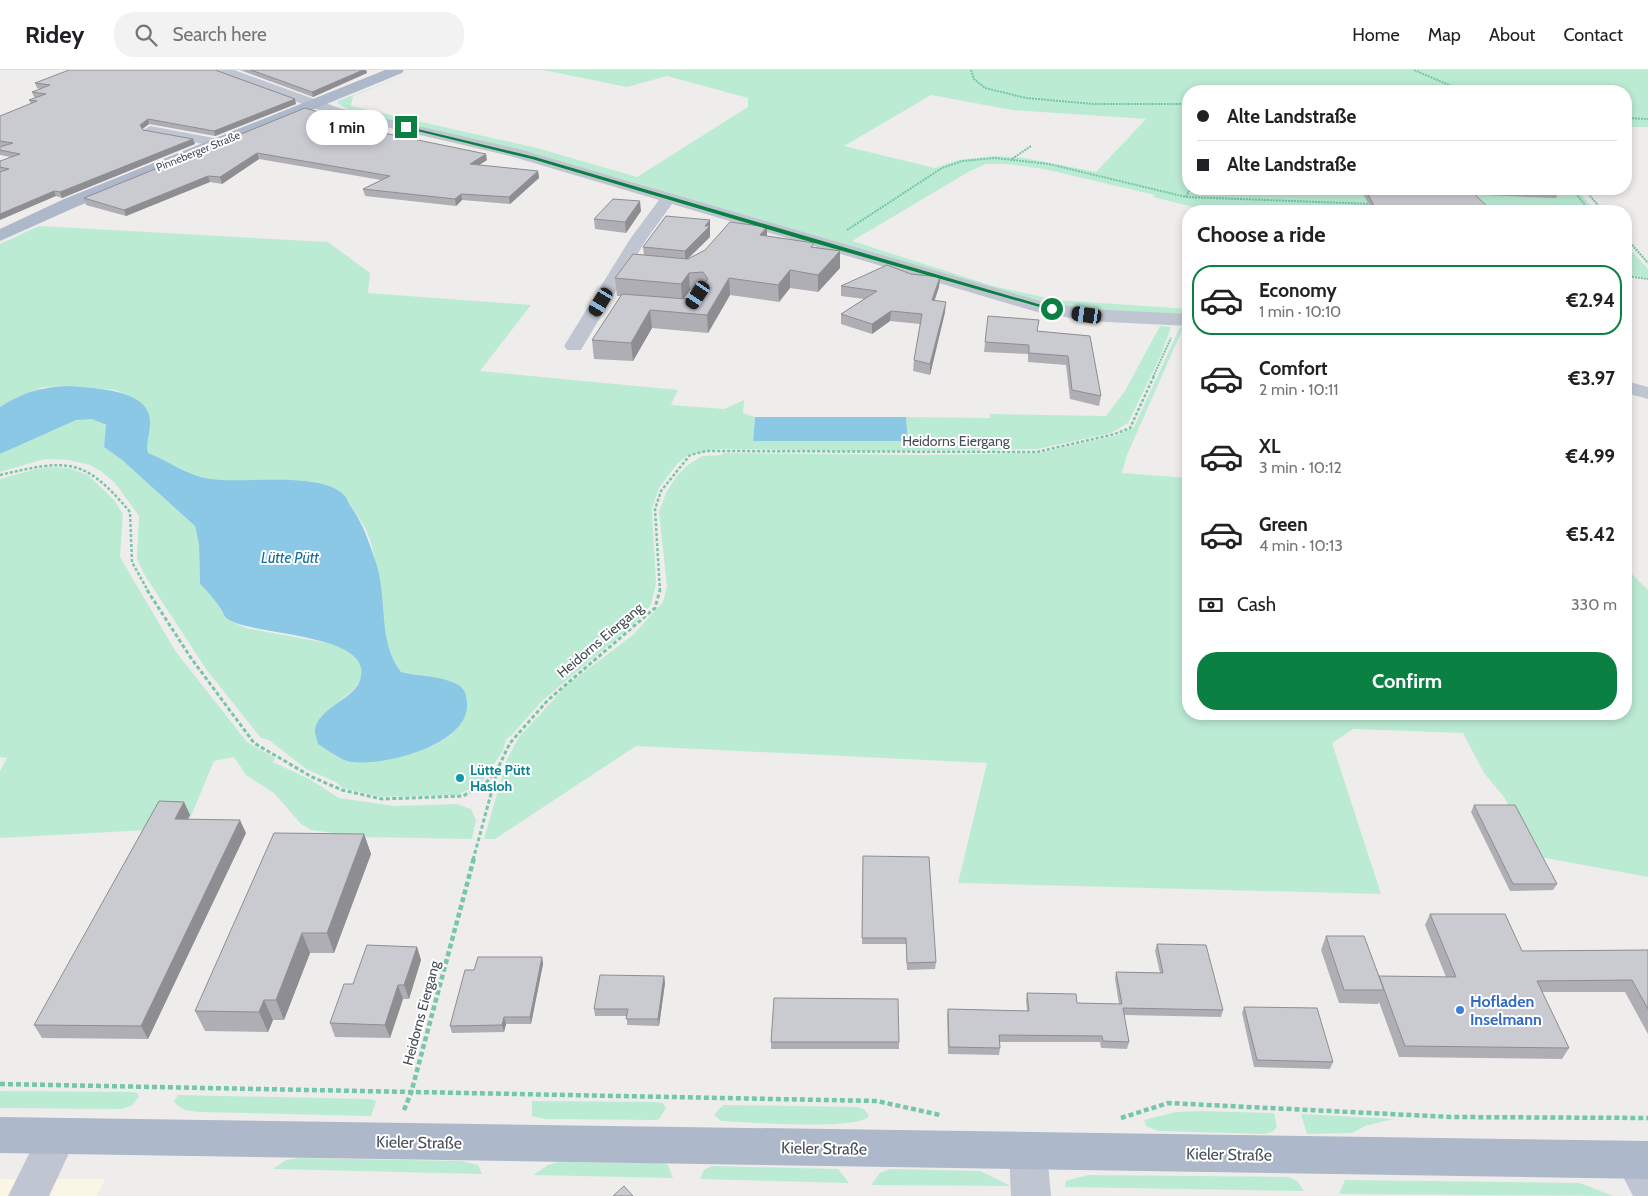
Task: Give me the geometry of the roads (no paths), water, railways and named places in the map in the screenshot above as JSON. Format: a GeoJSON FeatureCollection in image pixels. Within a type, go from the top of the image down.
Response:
{"type":"FeatureCollection","features":[{"type":"Feature","properties":{"kind":"main road","name":"Pinneberger Straße"},"geometry":{"type":"LineString","coordinates":[[0,236],[70,203],[397,70]]}},
{"type":"Feature","properties":{"kind":"main road","name":"Kieler Straße"},"geometry":{"type":"LineString","coordinates":[[0,1135],[1028,1152],[1643,1168]]}},
{"type":"Feature","properties":{"kind":"street"},"geometry":{"type":"LineString","coordinates":[[222,70],[313,104],[506,150],[740,220],[1063,312],[1182,320]]}},
{"type":"Feature","properties":{"kind":"street"},"geometry":{"type":"LineString","coordinates":[[150,130],[218,142]]}},
{"type":"Feature","properties":{"kind":"street"},"geometry":{"type":"LineString","coordinates":[[574,346],[638,239],[668,198]]}},
{"type":"Feature","properties":{"kind":"street"},"geometry":{"type":"LineString","coordinates":[[723,234],[740,220]]}},
{"type":"Feature","properties":{"kind":"street"},"geometry":{"type":"LineString","coordinates":[[624,263],[642,265]]}},
{"type":"Feature","properties":{"kind":"street"},"geometry":{"type":"LineString","coordinates":[[601,302],[619,304]]}},
{"type":"Feature","properties":{"kind":"street"},"geometry":{"type":"LineString","coordinates":[[1632,389],[1648,393]]}},
{"type":"Feature","properties":{"kind":"street"},"geometry":{"type":"LineString","coordinates":[[28,1196],[58,1136]]}},
{"type":"Feature","properties":{"kind":"street"},"geometry":{"type":"LineString","coordinates":[[1028,1152],[1031,1196]]}},
{"type":"Feature","properties":{"kind":"water","name":"Lütte Pütt"},"geometry":{"type":"Polygon","coordinates":[[[70,386],[103,389],[127,395],[137,400],[145,406],[149,415],[148,453],[186,472],[210,479],[281,480],[318,483],[333,488],[345,496],[362,526],[376,563],[382,591],[386,633],[394,660],[401,672],[439,678],[453,682],[462,688],[467,698],[467,703],[464,718],[455,730],[423,750],[384,760],[366,762],[348,761],[318,744],[315,731],[319,720],[357,687],[361,678],[361,668],[355,657],[342,648],[324,642],[242,625],[226,618],[215,600],[200,584],[199,544],[195,526],[122,460],[104,447],[106,425],[92,419],[76,420],[0,454],[0,407],[33,391],[70,386]]]}},
{"type":"Feature","properties":{"kind":"water"},"geometry":{"type":"Polygon","coordinates":[[[755,417],[906,417],[908,441],[753,441],[755,417]]]}},
{"type":"Feature","properties":{"kind":"place","name":"Lütte Pütt Hasloh"},"geometry":{"type":"Point","coordinates":[460,778]}},
{"type":"Feature","properties":{"kind":"place","name":"Hofladen Inselmann"},"geometry":{"type":"Point","coordinates":[1460,1010]}}]}
